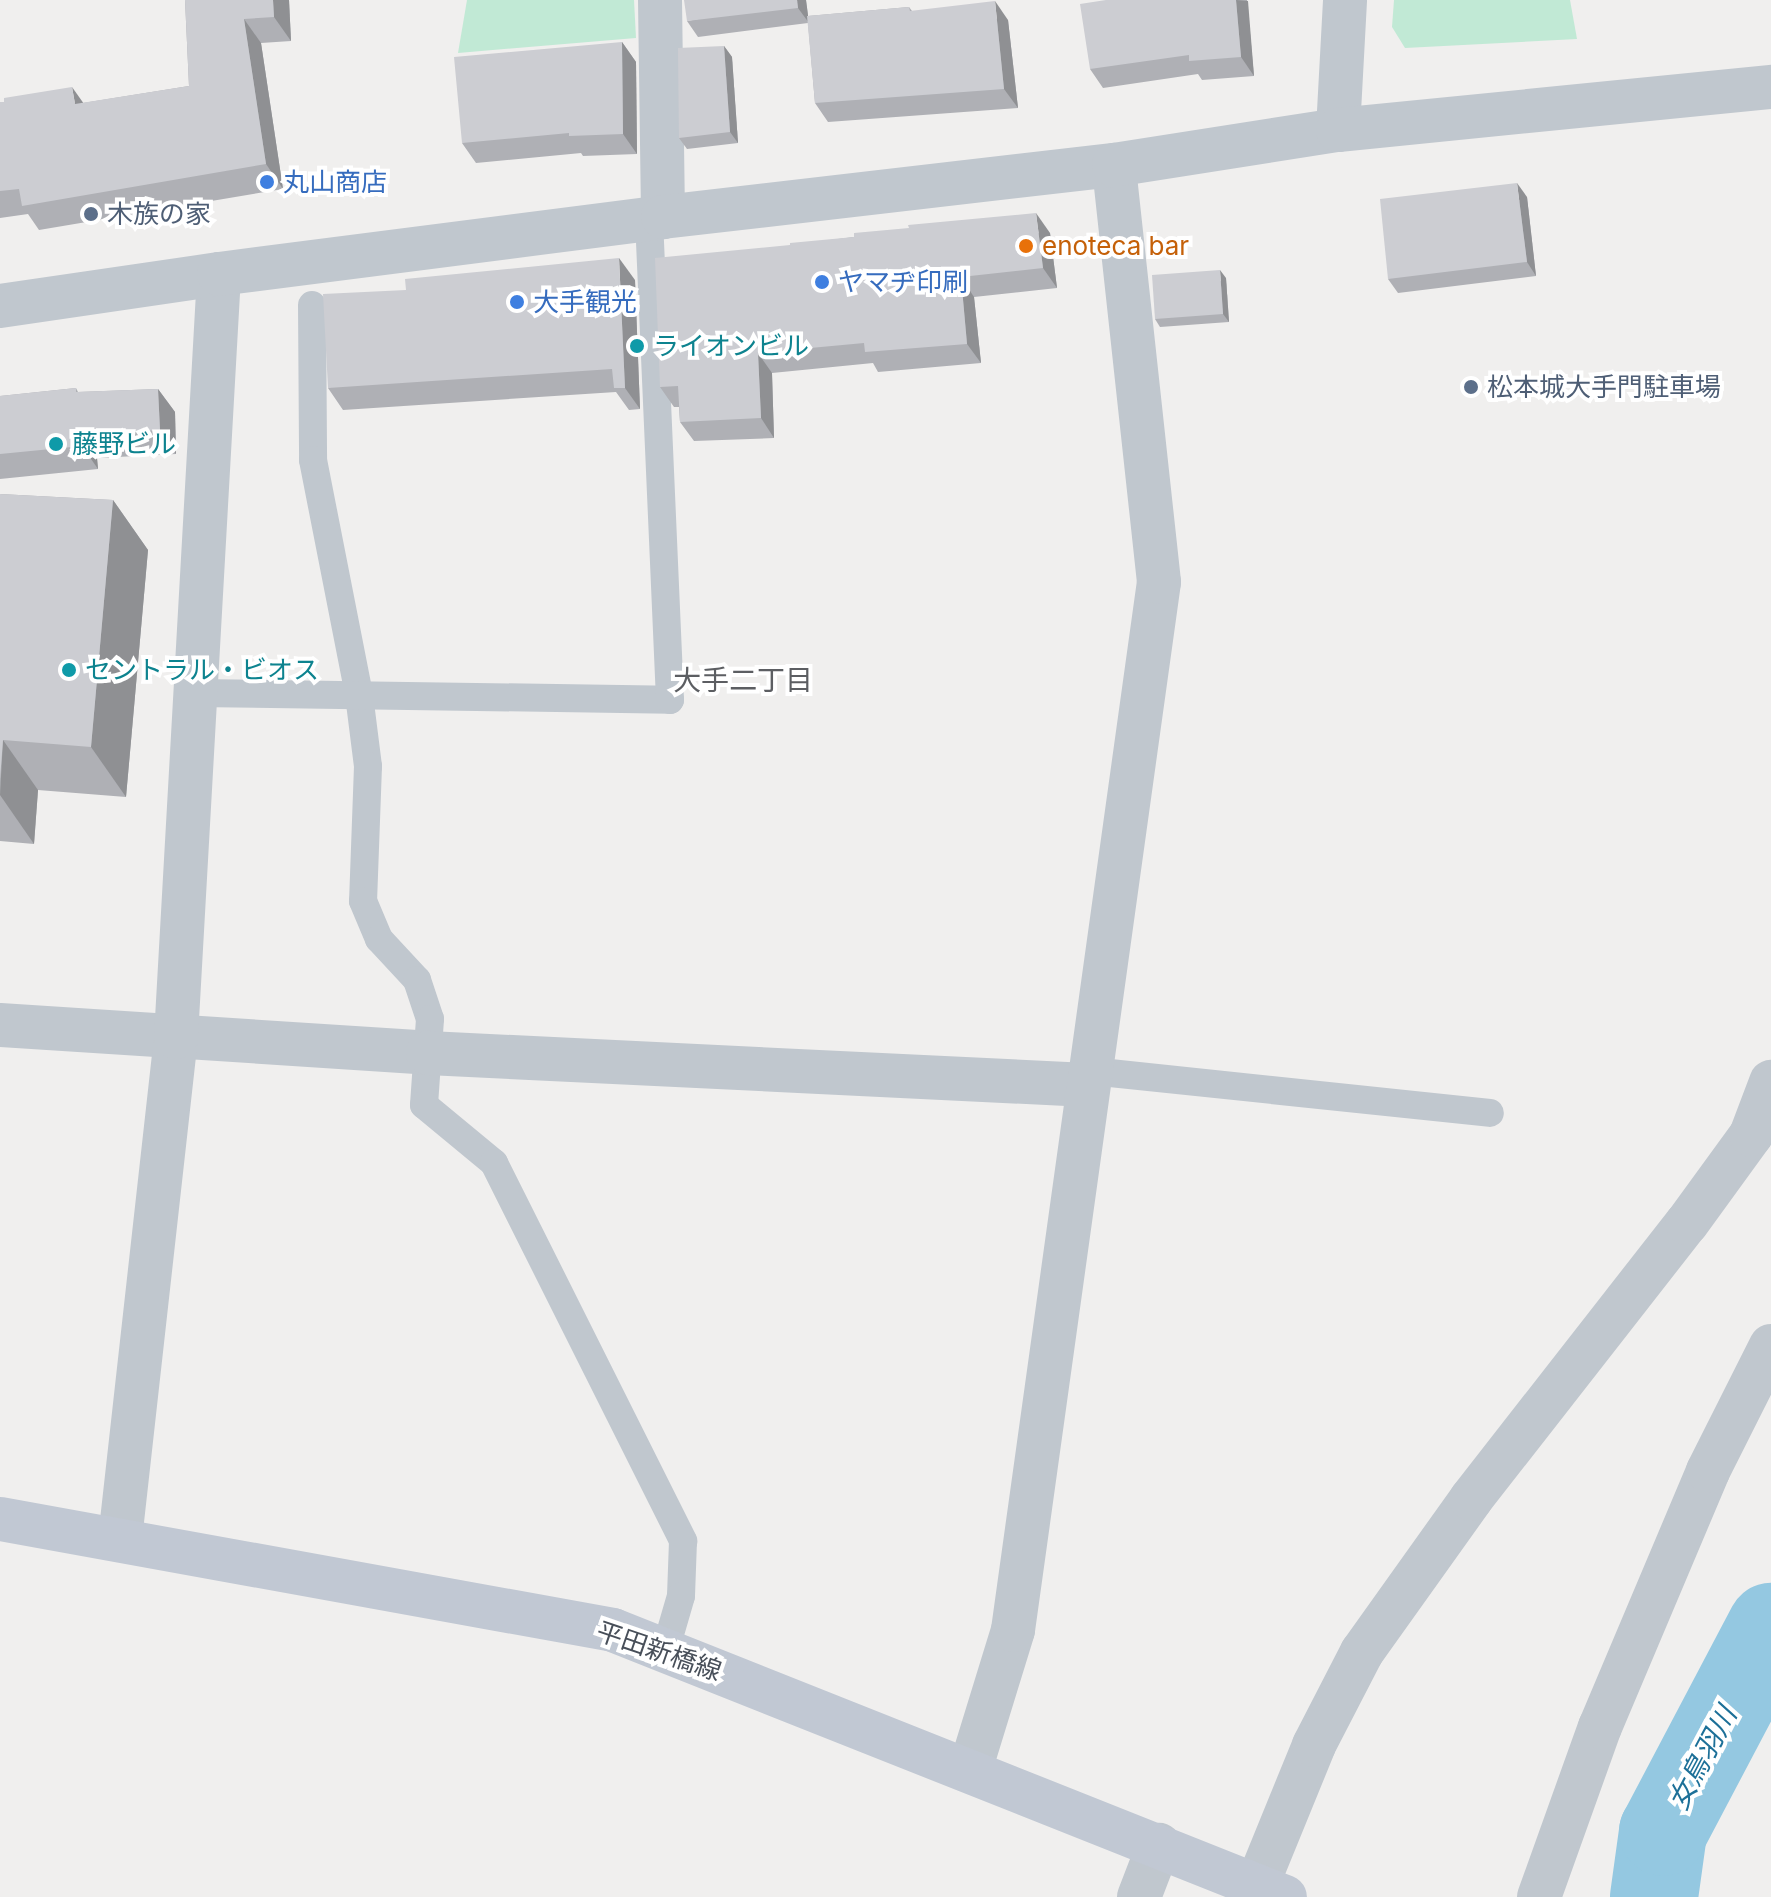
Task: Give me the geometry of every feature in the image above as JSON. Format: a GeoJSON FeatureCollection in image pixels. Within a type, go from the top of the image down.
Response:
{"type":"FeatureCollection","features":[{"type":"Feature","properties":{"kind":"main road","name":"平田新橋線"},"geometry":{"type":"LineString","coordinates":[[0,1519],[613,1630],[1271,1891]]}},
{"type":"Feature","properties":{"kind":"street"},"geometry":{"type":"LineString","coordinates":[[656,218],[660,0]]}},
{"type":"Feature","properties":{"kind":"street"},"geometry":{"type":"LineString","coordinates":[[1338,130],[1345,0]]}},
{"type":"Feature","properties":{"kind":"street"},"geometry":{"type":"LineString","coordinates":[[0,306],[219,274],[656,218],[1114,165],[1338,130],[1771,87]]}},
{"type":"Feature","properties":{"kind":"street"},"geometry":{"type":"LineString","coordinates":[[970,1770],[1013,1630],[1159,582],[1114,165]]}},
{"type":"Feature","properties":{"kind":"street"},"geometry":{"type":"LineString","coordinates":[[120,1539],[176,1037],[219,274]]}},
{"type":"Feature","properties":{"kind":"street"},"geometry":{"type":"LineString","coordinates":[[0,1025],[428,1053],[1089,1078]]}},
{"type":"Feature","properties":{"kind":"street"},"geometry":{"type":"LineString","coordinates":[[1271,1891],[1314,1745],[1362,1652],[1471,1499],[1687,1223],[1751,1135],[1771,1082]]}},
{"type":"Feature","properties":{"kind":"street"},"geometry":{"type":"LineString","coordinates":[[1539,1897],[1600,1727],[1708,1471],[1771,1346]]}},
{"type":"Feature","properties":{"kind":"street"},"geometry":{"type":"LineString","coordinates":[[1139,1897],[1159,1845]]}},
{"type":"Feature","properties":{"kind":"lane"},"geometry":{"type":"LineString","coordinates":[[195,693],[670,700],[656,218]]}},
{"type":"Feature","properties":{"kind":"lane"},"geometry":{"type":"LineString","coordinates":[[312,305],[313,460],[359,695],[368,766],[363,901],[379,939],[417,980],[430,1019],[424,1105],[494,1163],[683,1541],[681,1596],[665,1651]]}},
{"type":"Feature","properties":{"kind":"lane"},"geometry":{"type":"LineString","coordinates":[[1089,1078],[1490,1113]]}},
{"type":"Feature","properties":{"kind":"green space"},"geometry":{"type":"Polygon","coordinates":[[[467,0],[634,0],[636,38],[458,53],[467,0]]]}},
{"type":"Feature","properties":{"kind":"green space"},"geometry":{"type":"Polygon","coordinates":[[[1394,0],[1570,0],[1577,39],[1405,48],[1392,27],[1394,0]]]}},
{"type":"Feature","properties":{"kind":"building"},"geometry":{"type":"Polygon","coordinates":[[[185,0],[273,0],[274,17],[244,19],[266,164],[22,206],[19,189],[0,191],[0,102],[4,102],[4,98],[72,87],[75,104],[189,86],[185,0]]]}},
{"type":"Feature","properties":{"kind":"building"},"geometry":{"type":"Polygon","coordinates":[[[684,0],[797,0],[798,8],[687,21],[684,0]]]}},
{"type":"Feature","properties":{"kind":"building"},"geometry":{"type":"Polygon","coordinates":[[[1106,0],[1236,0],[1241,57],[1189,61],[1189,55],[1090,69],[1080,4],[1106,0]]]}},
{"type":"Feature","properties":{"kind":"building"},"geometry":{"type":"Polygon","coordinates":[[[995,1],[1004,89],[815,103],[807,16],[909,7],[910,11],[995,1]]]}},
{"type":"Feature","properties":{"kind":"building"},"geometry":{"type":"Polygon","coordinates":[[[622,42],[623,134],[569,136],[569,133],[462,143],[454,57],[622,42]]]}},
{"type":"Feature","properties":{"kind":"building"},"geometry":{"type":"Polygon","coordinates":[[[724,46],[730,132],[679,138],[678,48],[724,46]]]}},
{"type":"Feature","properties":{"kind":"building"},"geometry":{"type":"Polygon","coordinates":[[[1517,183],[1527,262],[1388,279],[1380,199],[1517,183]]]}},
{"type":"Feature","properties":{"kind":"building"},"geometry":{"type":"Polygon","coordinates":[[[1036,213],[1043,268],[961,277],[967,344],[865,352],[864,343],[758,353],[761,418],[680,422],[678,386],[660,387],[655,258],[854,237],[854,233],[909,228],[908,225],[1036,213]]]}},
{"type":"Feature","properties":{"kind":"building"},"geometry":{"type":"Polygon","coordinates":[[[619,258],[625,388],[614,388],[612,369],[328,388],[323,294],[406,290],[405,279],[619,258]]]}},
{"type":"Feature","properties":{"kind":"building"},"geometry":{"type":"Polygon","coordinates":[[[1220,270],[1223,314],[1155,319],[1152,275],[1220,270]]]}},
{"type":"Feature","properties":{"kind":"building"},"geometry":{"type":"Polygon","coordinates":[[[76,388],[76,392],[158,389],[160,430],[81,435],[82,446],[0,454],[0,396],[76,388]]]}},
{"type":"Feature","properties":{"kind":"building"},"geometry":{"type":"Polygon","coordinates":[[[0,494],[113,500],[91,747],[3,740],[0,779],[0,494]]]}},
{"type":"Feature","properties":{"kind":"waterway","name":"女鳥羽川"},"geometry":{"type":"LineString","coordinates":[[1654,1897],[1663,1832],[1771,1627]]}},
{"type":"Feature","properties":{"kind":"place","name":"丸山商店"},"geometry":{"type":"Point","coordinates":[267,182]}},
{"type":"Feature","properties":{"kind":"place","name":"木族の家"},"geometry":{"type":"Point","coordinates":[91,214]}},
{"type":"Feature","properties":{"kind":"place","name":"enoteca bar"},"geometry":{"type":"Point","coordinates":[1026,246]}},
{"type":"Feature","properties":{"kind":"place","name":"ヤマヂ印刷"},"geometry":{"type":"Point","coordinates":[822,282]}},
{"type":"Feature","properties":{"kind":"place","name":"大手観光"},"geometry":{"type":"Point","coordinates":[517,302]}},
{"type":"Feature","properties":{"kind":"place","name":"ライオンビル"},"geometry":{"type":"Point","coordinates":[637,346]}},
{"type":"Feature","properties":{"kind":"place","name":"松本城大手門駐車場"},"geometry":{"type":"Point","coordinates":[1471,387]}},
{"type":"Feature","properties":{"kind":"place","name":"藤野ビル"},"geometry":{"type":"Point","coordinates":[56,444]}},
{"type":"Feature","properties":{"kind":"place","name":"セントラル・ビオス"},"geometry":{"type":"Point","coordinates":[69,670]}},
{"type":"Feature","properties":{"kind":"district","name":"大手二丁目"},"geometry":{"type":"Point","coordinates":[743,680]}}]}
